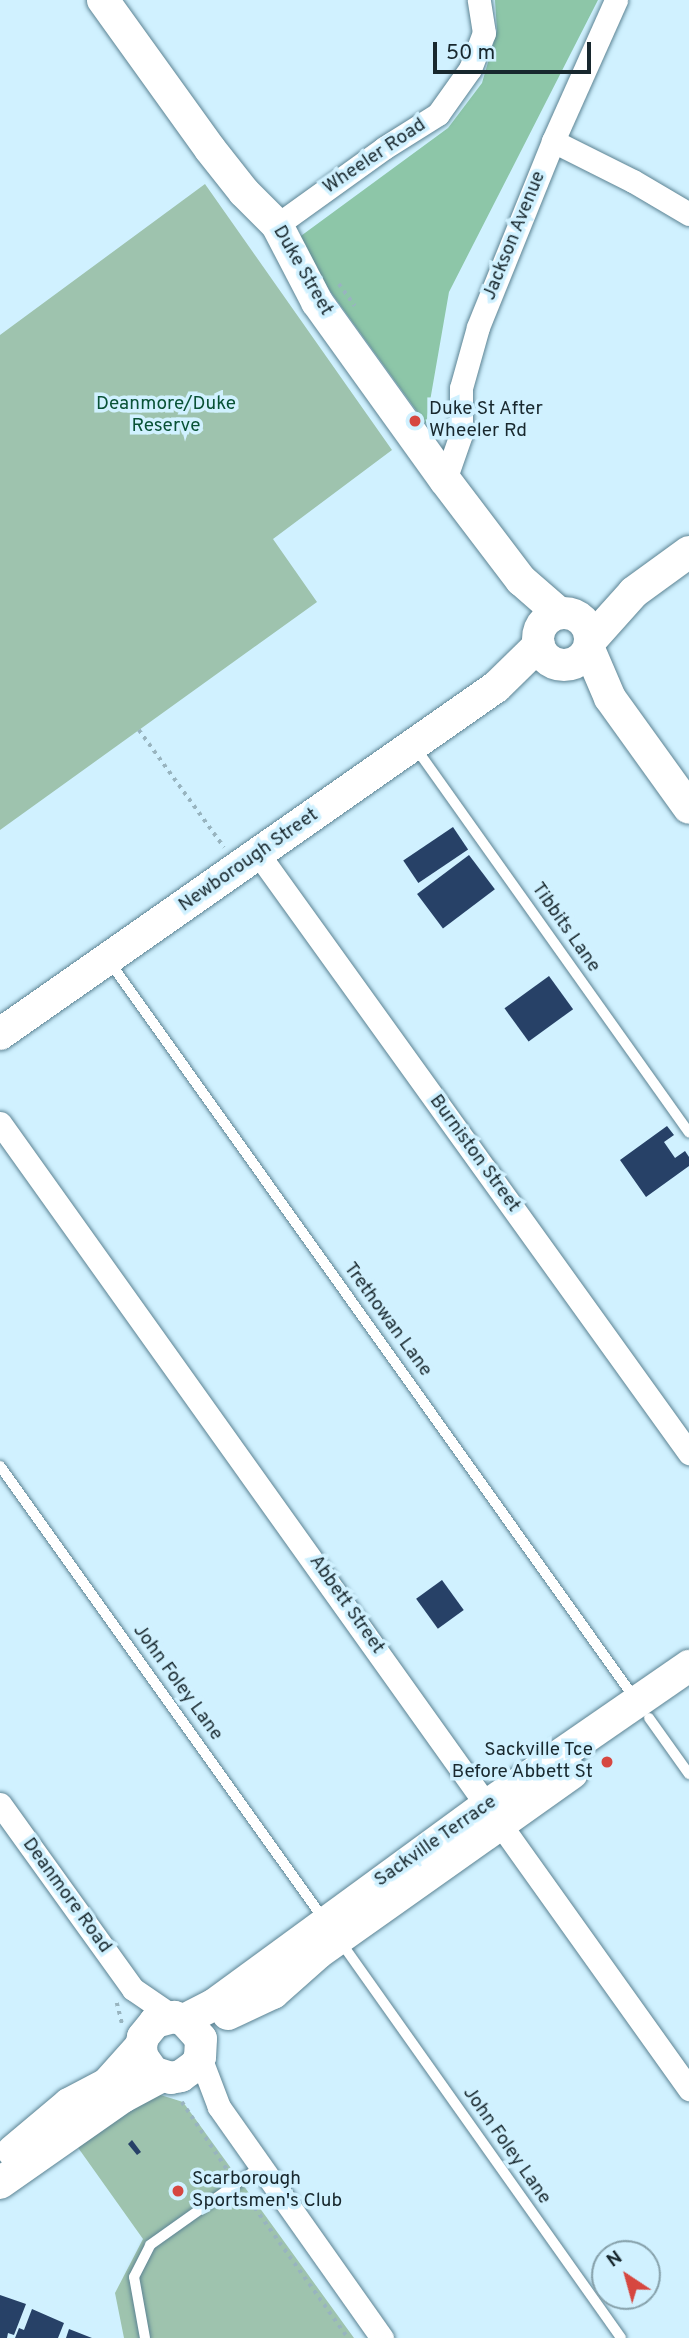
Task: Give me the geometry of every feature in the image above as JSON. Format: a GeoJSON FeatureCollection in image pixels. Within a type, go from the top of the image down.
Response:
{"type":"FeatureCollection","features":[{"type":"Feature","properties":{"kind":"main road","name":"Duke Street"},"geometry":{"type":"LineString","coordinates":[[103,0],[210,149],[244,192],[277,225],[317,302],[445,480],[610,698],[689,808]]}},
{"type":"Feature","properties":{"kind":"main road","name":"Newborough Street"},"geometry":{"type":"LineString","coordinates":[[0,1034],[689,552]]}},
{"type":"Feature","properties":{"kind":"main road","name":"Sackville Terrace"},"geometry":{"type":"LineString","coordinates":[[0,2159],[40,2130],[69,2104],[107,2084],[135,2039],[155,2022],[179,2019],[254,1978],[332,1930],[643,1710],[689,1666]]}},
{"type":"Feature","properties":{"kind":"main road","name":"Sackville Terrace"},"geometry":{"type":"LineString","coordinates":[[643,1710],[689,1690]]}},
{"type":"Feature","properties":{"kind":"main road","name":"Sackville Terrace"},"geometry":{"type":"LineString","coordinates":[[0,2183],[123,2097],[167,2077],[189,2071],[225,2016],[273,1993],[332,1930]]}},
{"type":"Feature","properties":{"kind":"main road"},"geometry":{"type":"LineString","coordinates":[[179,2019],[197,2032],[201,2052]]}},
{"type":"Feature","properties":{"kind":"main road"},"geometry":{"type":"LineString","coordinates":[[135,2039],[146,2064],[167,2077]]}},
{"type":"Feature","properties":{"kind":"street","name":"Wheeler Road"},"geometry":{"type":"LineString","coordinates":[[277,225],[384,148],[438,114],[470,69],[484,33],[479,0]]}},
{"type":"Feature","properties":{"kind":"street","name":"Jackson Avenue"},"geometry":{"type":"LineString","coordinates":[[445,480],[461,433],[461,388],[478,327],[553,141],[616,0]]}},
{"type":"Feature","properties":{"kind":"street"},"geometry":{"type":"LineString","coordinates":[[553,141],[634,181],[689,214]]}},
{"type":"Feature","properties":{"kind":"street","name":"Burniston Street"},"geometry":{"type":"LineString","coordinates":[[249,862],[689,1453]]}},
{"type":"Feature","properties":{"kind":"street","name":"Abbett Street"},"geometry":{"type":"LineString","coordinates":[[0,1123],[333,1586],[492,1816],[689,2089]]}},
{"type":"Feature","properties":{"kind":"street","name":"Deanmore Road"},"geometry":{"type":"LineString","coordinates":[[0,1804],[133,1989],[179,2019]]}},
{"type":"Feature","properties":{"kind":"street","name":"Deanmore Road"},"geometry":{"type":"LineString","coordinates":[[133,1989],[135,2039]]}},
{"type":"Feature","properties":{"kind":"street"},"geometry":{"type":"LineString","coordinates":[[201,2052],[219,2107],[382,2338]]}},
{"type":"Feature","properties":{"kind":"street"},"geometry":{"type":"LineString","coordinates":[[167,2077],[219,2107]]}},
{"type":"Feature","properties":{"kind":"lane","name":"Tibbits Lane"},"geometry":{"type":"LineString","coordinates":[[413,744],[689,1132]]}},
{"type":"Feature","properties":{"kind":"lane","name":"Trethowan Lane"},"geometry":{"type":"LineString","coordinates":[[108,959],[689,1774]]}},
{"type":"Feature","properties":{"kind":"lane","name":"John Foley Lane"},"geometry":{"type":"LineString","coordinates":[[0,1466],[621,2338]]}},
{"type":"Feature","properties":{"kind":"lane"},"geometry":{"type":"LineString","coordinates":[[145,2338],[134,2277],[150,2245],[261,2166]]}},
{"type":"Feature","properties":{"kind":"path"},"geometry":{"type":"LineString","coordinates":[[139,730],[249,862]]}},
{"type":"Feature","properties":{"kind":"path"},"geometry":{"type":"LineString","coordinates":[[133,1989],[116,2001],[135,2039]]}},
{"type":"Feature","properties":{"kind":"green space"},"geometry":{"type":"Polygon","coordinates":[[[495,0],[598,0],[449,292],[426,424],[294,241],[448,128],[482,83],[497,31],[495,0]]]}},
{"type":"Feature","properties":{"kind":"green space","name":"Deanmore/Duke Reserve"},"geometry":{"type":"Polygon","coordinates":[[[205,184],[392,450],[273,539],[317,602],[0,830],[0,335],[205,184]]]}},
{"type":"Feature","properties":{"kind":"green space","name":"Scarborough Sportsmen's Club"},"geometry":{"type":"Polygon","coordinates":[[[151,2092],[183,2102],[354,2338],[124,2338],[115,2293],[143,2239],[74,2142],[151,2092]]]}},
{"type":"Feature","properties":{"kind":"building"},"geometry":{"type":"Polygon","coordinates":[[[453,827],[468,849],[418,883],[403,861],[453,827]]]}},
{"type":"Feature","properties":{"kind":"building"},"geometry":{"type":"Polygon","coordinates":[[[469,855],[495,889],[443,928],[417,894],[469,855]]]}},
{"type":"Feature","properties":{"kind":"building"},"geometry":{"type":"Polygon","coordinates":[[[549,976],[573,1009],[529,1041],[505,1008],[549,976]]]}},
{"type":"Feature","properties":{"kind":"building"},"geometry":{"type":"Polygon","coordinates":[[[667,1126],[674,1135],[664,1142],[675,1158],[685,1151],[689,1157],[689,1166],[646,1197],[620,1160],[667,1126]]]}},
{"type":"Feature","properties":{"kind":"building"},"geometry":{"type":"Polygon","coordinates":[[[442,1580],[464,1610],[438,1629],[416,1599],[442,1580]]]}},
{"type":"Feature","properties":{"kind":"building"},"geometry":{"type":"Polygon","coordinates":[[[132,2140],[141,2152],[137,2155],[128,2144],[132,2140]]]}},
{"type":"Feature","properties":{"kind":"building"},"geometry":{"type":"Polygon","coordinates":[[[0,2295],[26,2304],[14,2335],[8,2333],[7,2338],[0,2338],[0,2295]]]}},
{"type":"Feature","properties":{"kind":"building"},"geometry":{"type":"Polygon","coordinates":[[[32,2309],[64,2323],[58,2338],[15,2338],[19,2328],[24,2330],[32,2309]]]}},
{"type":"Feature","properties":{"kind":"building"},"geometry":{"type":"Polygon","coordinates":[[[69,2329],[92,2338],[66,2338],[69,2329]]]}},
{"type":"Feature","properties":{"kind":"place","name":"Duke St After Wheeler Rd"},"geometry":{"type":"Point","coordinates":[415,421]}},
{"type":"Feature","properties":{"kind":"place","name":"Sackville Tce Before Abbett St"},"geometry":{"type":"Point","coordinates":[607,1762]}},
{"type":"Feature","properties":{"kind":"place","name":"Scarborough Sportsmen's Club"},"geometry":{"type":"Point","coordinates":[178,2191]}}]}
